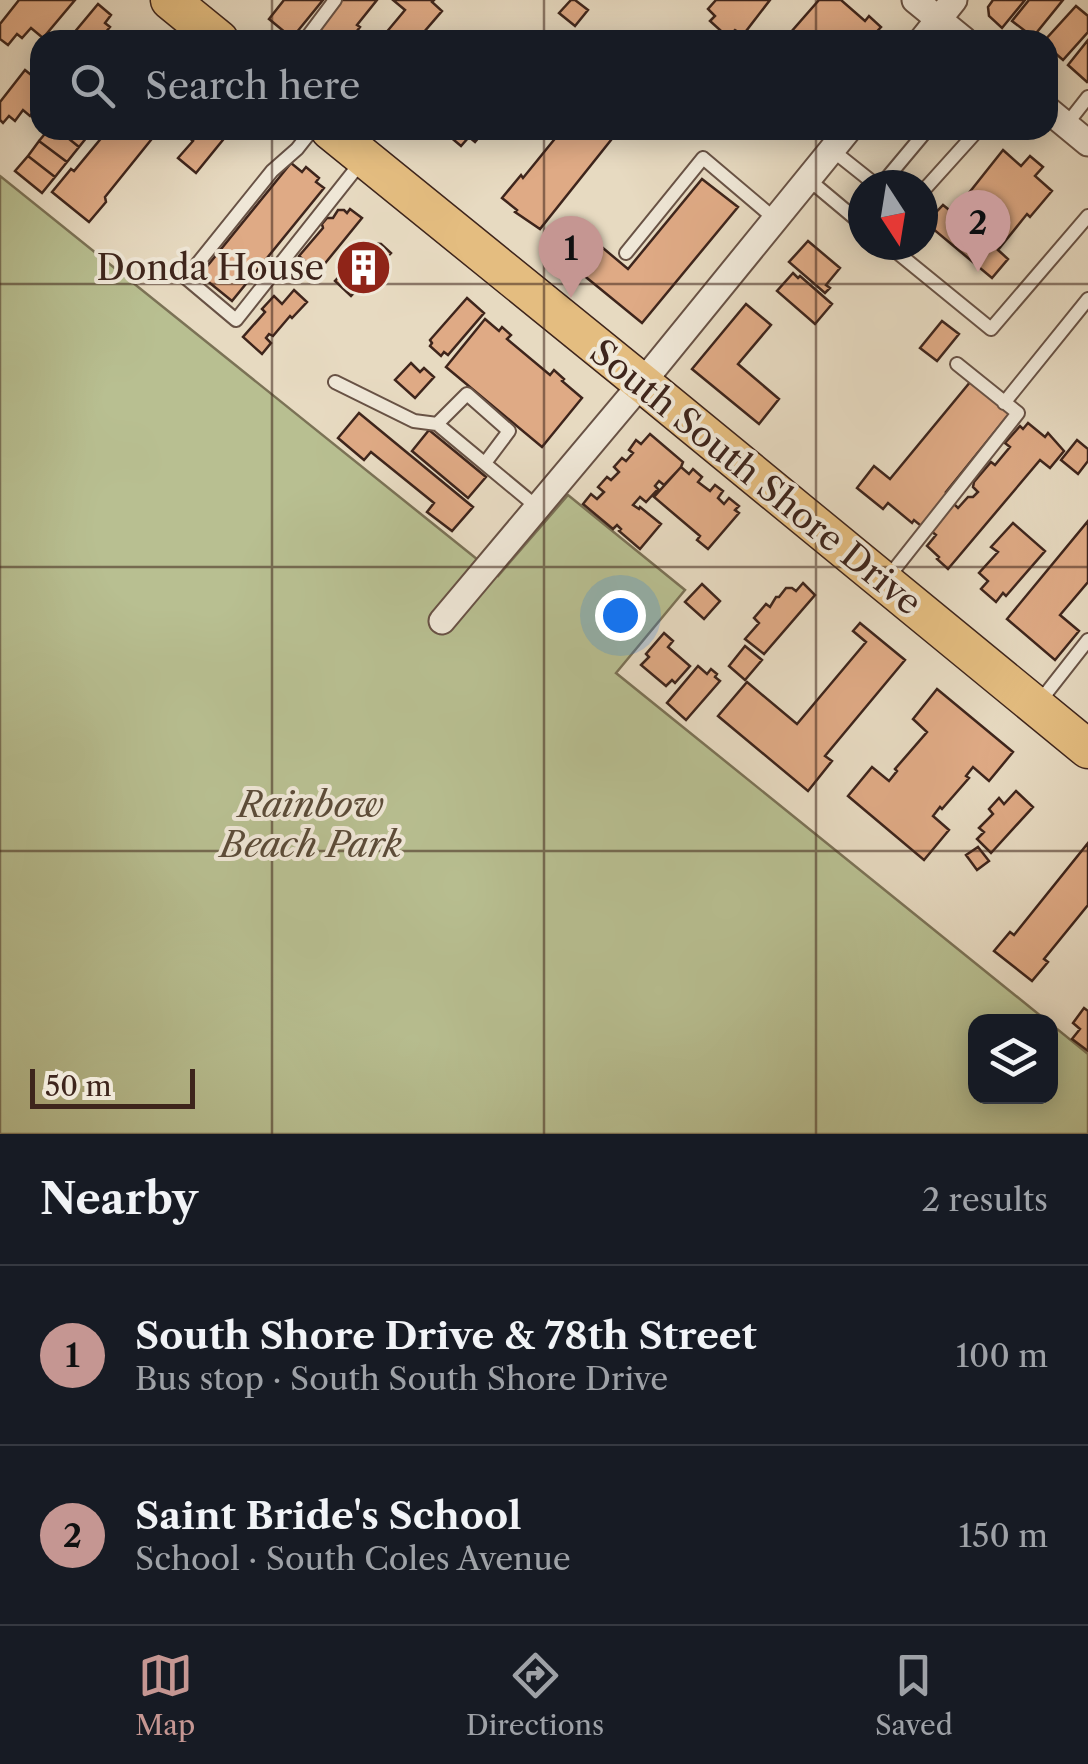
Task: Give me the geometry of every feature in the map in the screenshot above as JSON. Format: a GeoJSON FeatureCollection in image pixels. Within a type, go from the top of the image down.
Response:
{"type":"FeatureCollection","features":[{"type":"Feature","properties":{"kind":"main road"},"geometry":{"type":"LineString","coordinates":[[170,0],[207,30]]}},
{"type":"Feature","properties":{"kind":"main road","name":"South South Shore Drive"},"geometry":{"type":"LineString","coordinates":[[342,140],[1088,749]]}},
{"type":"Feature","properties":{"kind":"street"},"geometry":{"type":"LineString","coordinates":[[915,0],[947,10],[930,30]]}},
{"type":"Feature","properties":{"kind":"street"},"geometry":{"type":"LineString","coordinates":[[1058,118],[1088,143]]}},
{"type":"Feature","properties":{"kind":"street"},"geometry":{"type":"LineString","coordinates":[[442,621],[840,140]]}},
{"type":"Feature","properties":{"kind":"lane"},"geometry":{"type":"LineString","coordinates":[[313,30],[336,0]]}},
{"type":"Feature","properties":{"kind":"lane"},"geometry":{"type":"LineString","coordinates":[[1058,116],[1088,97]]}},
{"type":"Feature","properties":{"kind":"lane"},"geometry":{"type":"LineString","coordinates":[[304,140],[272,171],[186,278],[236,320],[364,158]]}},
{"type":"Feature","properties":{"kind":"lane"},"geometry":{"type":"LineString","coordinates":[[840,140],[866,170]]}},
{"type":"Feature","properties":{"kind":"lane"},"geometry":{"type":"LineString","coordinates":[[892,170],[918,140]]}},
{"type":"Feature","properties":{"kind":"lane"},"geometry":{"type":"LineString","coordinates":[[938,175],[969,140]]}},
{"type":"Feature","properties":{"kind":"lane"},"geometry":{"type":"LineString","coordinates":[[626,253],[703,158],[775,219]]}},
{"type":"Feature","properties":{"kind":"lane"},"geometry":{"type":"LineString","coordinates":[[808,179],[848,212]]}},
{"type":"Feature","properties":{"kind":"lane"},"geometry":{"type":"LineString","coordinates":[[906,260],[990,329],[1088,216]]}},
{"type":"Feature","properties":{"kind":"lane"},"geometry":{"type":"LineString","coordinates":[[1004,403],[1088,299]]}},
{"type":"Feature","properties":{"kind":"lane"},"geometry":{"type":"LineString","coordinates":[[885,582],[1018,413],[956,364]]}},
{"type":"Feature","properties":{"kind":"lane"},"geometry":{"type":"LineString","coordinates":[[335,382],[414,421],[437,424],[537,507]]}},
{"type":"Feature","properties":{"kind":"lane"},"geometry":{"type":"LineString","coordinates":[[437,424],[467,394],[509,431],[485,464]]}},
{"type":"Feature","properties":{"kind":"lane"},"geometry":{"type":"LineString","coordinates":[[1036,706],[1088,640]]}},
{"type":"Feature","properties":{"kind":"green space","name":"Rainbow Beach Park"},"geometry":{"type":"Polygon","coordinates":[[[0,176],[498,576],[568,495],[685,590],[616,673],[1038,1014],[968,1014],[968,1104],[1058,1104],[1058,1030],[1088,1054],[1088,1134],[0,1134],[0,176]]]}},
{"type":"Feature","properties":{"kind":"building"},"geometry":{"type":"Polygon","coordinates":[[[19,0],[75,0],[50,30],[31,28],[22,38],[17,34],[8,45],[0,39],[0,24],[19,0]]]}},
{"type":"Feature","properties":{"kind":"building"},"geometry":{"type":"Polygon","coordinates":[[[284,0],[323,0],[299,30],[282,30],[269,19],[284,0]]]}},
{"type":"Feature","properties":{"kind":"building"},"geometry":{"type":"Polygon","coordinates":[[[341,0],[377,0],[357,25],[358,30],[316,30],[341,0]]]}},
{"type":"Feature","properties":{"kind":"building"},"geometry":{"type":"Polygon","coordinates":[[[393,0],[434,0],[442,11],[426,30],[388,30],[405,10],[393,0]]]}},
{"type":"Feature","properties":{"kind":"building"},"geometry":{"type":"Polygon","coordinates":[[[571,0],[588,10],[575,26],[559,13],[571,0]]]}},
{"type":"Feature","properties":{"kind":"building"},"geometry":{"type":"Polygon","coordinates":[[[716,0],[770,0],[747,30],[720,30],[710,21],[715,16],[708,9],[716,0]]]}},
{"type":"Feature","properties":{"kind":"building"},"geometry":{"type":"Polygon","coordinates":[[[819,0],[841,0],[865,21],[869,16],[881,27],[878,30],[793,30],[819,0]]]}},
{"type":"Feature","properties":{"kind":"building"},"geometry":{"type":"Polygon","coordinates":[[[993,0],[1025,0],[1002,28],[989,16],[988,7],[993,0]]]}},
{"type":"Feature","properties":{"kind":"building"},"geometry":{"type":"Polygon","coordinates":[[[1029,0],[1063,0],[1039,30],[1024,30],[1012,21],[1029,0]]]}},
{"type":"Feature","properties":{"kind":"building"},"geometry":{"type":"Polygon","coordinates":[[[98,4],[111,15],[105,23],[110,27],[107,30],[76,30],[98,4]]]}},
{"type":"Feature","properties":{"kind":"building"},"geometry":{"type":"Polygon","coordinates":[[[1076,6],[1088,16],[1088,32],[1063,60],[1058,56],[1058,30],[1054,30],[1076,6]]]}},
{"type":"Feature","properties":{"kind":"building"},"geometry":{"type":"Polygon","coordinates":[[[1088,40],[1088,81],[1087,82],[1068,65],[1088,40]]]}},
{"type":"Feature","properties":{"kind":"building"},"geometry":{"type":"Polygon","coordinates":[[[25,70],[30,74],[30,116],[23,110],[15,121],[9,116],[3,123],[0,102],[25,70]]]}},
{"type":"Feature","properties":{"kind":"building"},"geometry":{"type":"Polygon","coordinates":[[[70,140],[79,147],[67,162],[39,141],[70,140]]]}},
{"type":"Feature","properties":{"kind":"building"},"geometry":{"type":"Polygon","coordinates":[[[100,140],[151,140],[89,222],[52,192],[71,169],[74,171],[100,140]]]}},
{"type":"Feature","properties":{"kind":"building"},"geometry":{"type":"Polygon","coordinates":[[[223,140],[196,173],[178,158],[193,141],[223,140]]]}},
{"type":"Feature","properties":{"kind":"building"},"geometry":{"type":"Polygon","coordinates":[[[554,140],[611,140],[540,229],[502,198],[521,175],[523,178],[554,140]]]}},
{"type":"Feature","properties":{"kind":"building"},"geometry":{"type":"Polygon","coordinates":[[[39,141],[67,162],[55,177],[28,156],[39,141]]]}},
{"type":"Feature","properties":{"kind":"building"},"geometry":{"type":"Polygon","coordinates":[[[1003,150],[1021,166],[1030,156],[1043,167],[1035,176],[1052,191],[998,250],[1008,259],[992,278],[938,233],[938,210],[943,205],[953,213],[1003,150]]]}},
{"type":"Feature","properties":{"kind":"building"},"geometry":{"type":"Polygon","coordinates":[[[28,156],[55,177],[42,193],[15,171],[28,156]]]}},
{"type":"Feature","properties":{"kind":"building"},"geometry":{"type":"Polygon","coordinates":[[[291,163],[302,172],[306,167],[324,188],[232,301],[200,275],[291,163]]]}},
{"type":"Feature","properties":{"kind":"building"},"geometry":{"type":"Polygon","coordinates":[[[702,179],[738,207],[642,323],[576,269],[597,243],[628,269],[702,179]]]}},
{"type":"Feature","properties":{"kind":"building"},"geometry":{"type":"Polygon","coordinates":[[[350,209],[362,218],[318,272],[299,256],[327,218],[333,218],[338,210],[347,213],[350,209]]]}},
{"type":"Feature","properties":{"kind":"building"},"geometry":{"type":"Polygon","coordinates":[[[808,241],[840,268],[826,285],[830,288],[825,293],[789,262],[808,241]]]}},
{"type":"Feature","properties":{"kind":"building","name":"Donda House"},"geometry":{"type":"Polygon","coordinates":[[[370,243],[381,244],[391,253],[351,296],[335,281],[370,243]]]}},
{"type":"Feature","properties":{"kind":"building"},"geometry":{"type":"Polygon","coordinates":[[[793,273],[832,304],[815,324],[777,291],[793,273]]]}},
{"type":"Feature","properties":{"kind":"building"},"geometry":{"type":"Polygon","coordinates":[[[294,290],[307,302],[273,336],[269,334],[266,338],[271,343],[262,354],[243,337],[274,296],[282,304],[294,290]]]}},
{"type":"Feature","properties":{"kind":"building"},"geometry":{"type":"Polygon","coordinates":[[[467,298],[484,313],[448,355],[444,352],[441,356],[430,346],[430,340],[467,298]]]}},
{"type":"Feature","properties":{"kind":"building"},"geometry":{"type":"Polygon","coordinates":[[[746,304],[771,325],[738,364],[779,399],[759,424],[692,369],[746,304]]]}},
{"type":"Feature","properties":{"kind":"building"},"geometry":{"type":"Polygon","coordinates":[[[485,319],[499,331],[502,327],[511,335],[507,339],[550,375],[554,370],[582,398],[542,447],[446,367],[485,319]]]}},
{"type":"Feature","properties":{"kind":"building"},"geometry":{"type":"Polygon","coordinates":[[[942,321],[959,334],[937,361],[920,348],[942,321]]]}},
{"type":"Feature","properties":{"kind":"building"},"geometry":{"type":"Polygon","coordinates":[[[411,363],[420,372],[424,368],[434,377],[415,398],[395,380],[411,363]]]}},
{"type":"Feature","properties":{"kind":"building"},"geometry":{"type":"Polygon","coordinates":[[[971,381],[1010,413],[946,492],[953,497],[926,530],[888,503],[883,509],[857,488],[874,466],[890,479],[971,381]]]}},
{"type":"Feature","properties":{"kind":"building"},"geometry":{"type":"Polygon","coordinates":[[[359,413],[473,507],[452,531],[427,512],[434,503],[371,452],[364,460],[338,438],[359,413]]]}},
{"type":"Feature","properties":{"kind":"building"},"geometry":{"type":"Polygon","coordinates":[[[1028,423],[1045,437],[1048,433],[1064,451],[1050,468],[1040,460],[948,569],[927,546],[936,535],[931,531],[954,504],[958,508],[978,492],[974,482],[991,462],[995,465],[1010,447],[1005,443],[1028,423]]]}},
{"type":"Feature","properties":{"kind":"building"},"geometry":{"type":"Polygon","coordinates":[[[429,430],[486,477],[468,498],[412,451],[429,430]]]}},
{"type":"Feature","properties":{"kind":"building"},"geometry":{"type":"Polygon","coordinates":[[[650,434],[683,462],[664,485],[659,481],[655,486],[658,489],[646,502],[640,497],[633,505],[661,524],[640,549],[617,525],[613,529],[583,504],[591,494],[597,499],[604,492],[598,487],[619,472],[614,467],[633,453],[629,450],[636,440],[641,444],[650,434]]]}},
{"type":"Feature","properties":{"kind":"building"},"geometry":{"type":"Polygon","coordinates":[[[1077,440],[1088,449],[1088,461],[1078,474],[1061,460],[1077,440]]]}},
{"type":"Feature","properties":{"kind":"building"},"geometry":{"type":"Polygon","coordinates":[[[681,467],[689,474],[693,469],[702,477],[698,482],[710,491],[715,485],[723,491],[718,498],[724,504],[729,498],[739,506],[735,510],[739,513],[708,549],[697,540],[700,536],[654,497],[681,467]]]}},
{"type":"Feature","properties":{"kind":"building"},"geometry":{"type":"Polygon","coordinates":[[[1088,521],[1088,582],[1060,615],[1079,631],[1055,660],[1007,619],[1088,521]]]}},
{"type":"Feature","properties":{"kind":"building"},"geometry":{"type":"Polygon","coordinates":[[[1013,523],[1045,551],[1006,596],[1003,593],[996,602],[981,589],[988,581],[979,573],[998,552],[991,547],[1013,523]]]}},
{"type":"Feature","properties":{"kind":"building"},"geometry":{"type":"Polygon","coordinates":[[[803,583],[815,595],[764,654],[745,639],[759,623],[754,618],[786,588],[796,591],[803,583]]]}},
{"type":"Feature","properties":{"kind":"building"},"geometry":{"type":"Polygon","coordinates":[[[702,584],[720,601],[704,619],[685,602],[702,584]]]}},
{"type":"Feature","properties":{"kind":"building"},"geometry":{"type":"Polygon","coordinates":[[[860,623],[905,660],[825,756],[832,761],[808,791],[718,716],[747,682],[797,724],[866,642],[853,631],[860,623]]]}},
{"type":"Feature","properties":{"kind":"building"},"geometry":{"type":"Polygon","coordinates":[[[664,633],[673,641],[668,647],[690,666],[675,683],[672,680],[666,686],[641,665],[664,633]]]}},
{"type":"Feature","properties":{"kind":"building"},"geometry":{"type":"Polygon","coordinates":[[[745,646],[762,660],[745,680],[729,666],[745,646]]]}},
{"type":"Feature","properties":{"kind":"building"},"geometry":{"type":"Polygon","coordinates":[[[698,666],[707,674],[711,669],[720,681],[686,720],[667,703],[698,666]]]}},
{"type":"Feature","properties":{"kind":"building"},"geometry":{"type":"Polygon","coordinates":[[[937,689],[1013,752],[989,781],[973,767],[966,776],[969,778],[940,807],[933,816],[949,830],[924,860],[848,796],[872,767],[889,781],[927,732],[913,719],[937,689]]]}},
{"type":"Feature","properties":{"kind":"building"},"geometry":{"type":"Polygon","coordinates":[[[1016,791],[1033,807],[991,853],[977,839],[984,832],[979,828],[993,814],[989,809],[999,798],[1004,804],[1016,791]]]}},
{"type":"Feature","properties":{"kind":"building"},"geometry":{"type":"Polygon","coordinates":[[[1088,843],[1088,905],[1044,959],[1048,962],[1032,981],[994,951],[1010,932],[1014,935],[1088,843]]]}},
{"type":"Feature","properties":{"kind":"building"},"geometry":{"type":"Polygon","coordinates":[[[978,847],[989,861],[977,870],[966,855],[978,847]]]}},
{"type":"Feature","properties":{"kind":"building"},"geometry":{"type":"Polygon","coordinates":[[[1084,1008],[1088,1011],[1088,1051],[1072,1039],[1080,1029],[1073,1023],[1084,1008]]]}},
{"type":"Feature","properties":{"kind":"place","name":"Donda House"},"geometry":{"type":"Point","coordinates":[363,267]}},
{"type":"Feature","properties":{"kind":"place","name":"Saint Bride's School"},"geometry":{"type":"Point","coordinates":[978,272]}},
{"type":"Feature","properties":{"kind":"place","name":"South Shore Drive & 78th Street"},"geometry":{"type":"Point","coordinates":[571,298]}}]}
